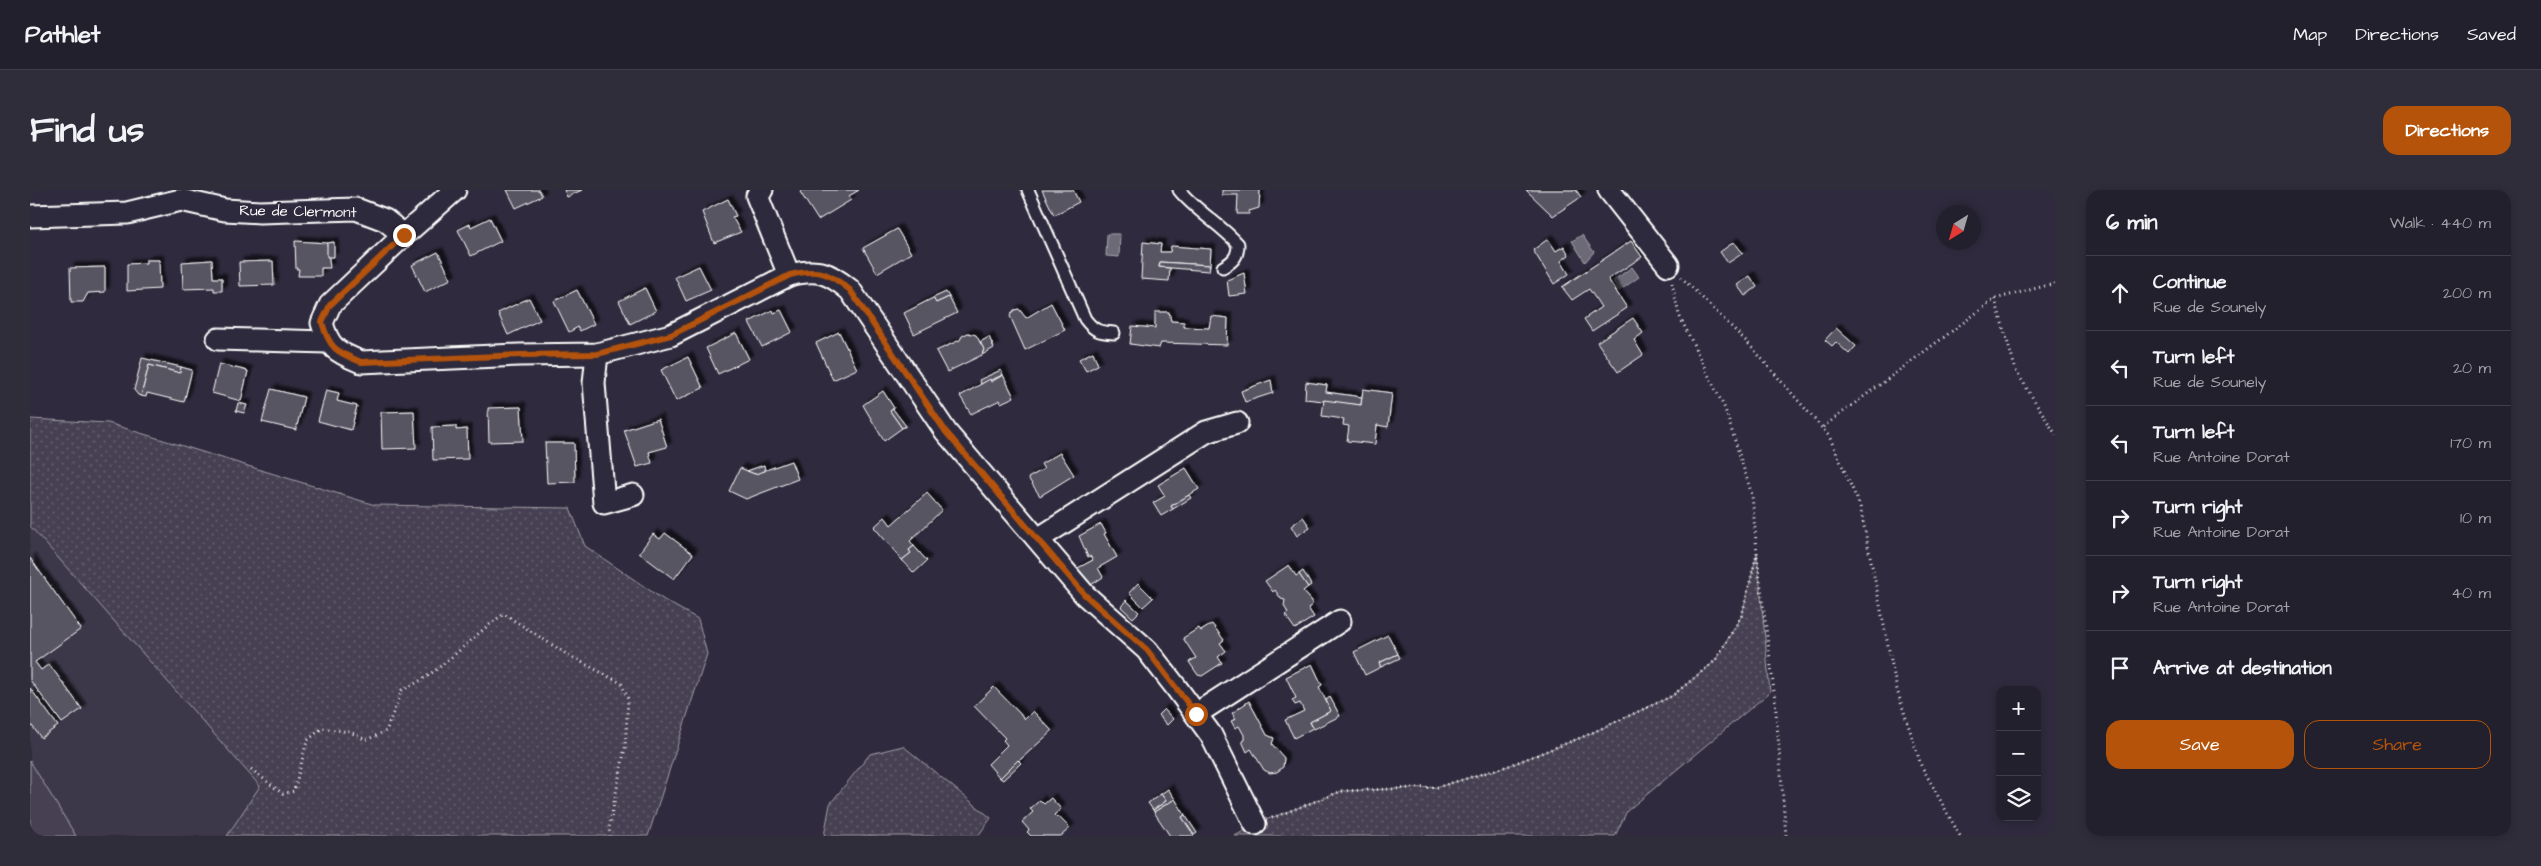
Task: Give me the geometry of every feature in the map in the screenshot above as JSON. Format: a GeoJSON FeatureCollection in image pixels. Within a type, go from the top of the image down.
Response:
{"type":"FeatureCollection","features":[{"type":"Feature","properties":{"kind":"street"},"geometry":{"type":"LineString","coordinates":[[455,190],[330,305],[322,322],[327,342],[341,354],[361,362],[519,355],[597,354],[671,335],[790,275],[811,270],[833,276],[850,290],[946,432],[1085,595],[1147,650],[1211,735],[1255,824]]}},
{"type":"Feature","properties":{"kind":"street"},"geometry":{"type":"LineString","coordinates":[[762,190],[757,196],[790,275]]}},
{"type":"Feature","properties":{"kind":"street"},"geometry":{"type":"LineString","coordinates":[[1609,190],[1668,265]]}},
{"type":"Feature","properties":{"kind":"street","name":"Rue de Clermont"},"geometry":{"type":"LineString","coordinates":[[30,216],[127,213],[183,195],[225,210],[260,212],[356,209],[385,220],[404,235]]}},
{"type":"Feature","properties":{"kind":"street"},"geometry":{"type":"LineString","coordinates":[[218,339],[327,342]]}},
{"type":"Feature","properties":{"kind":"street"},"geometry":{"type":"LineString","coordinates":[[597,354],[594,383],[604,503],[634,494]]}},
{"type":"Feature","properties":{"kind":"street"},"geometry":{"type":"LineString","coordinates":[[1038,539],[1206,432],[1237,423]]}},
{"type":"Feature","properties":{"kind":"street"},"geometry":{"type":"LineString","coordinates":[[1196,714],[1340,621]]}},
{"type":"Feature","properties":{"kind":"lane"},"geometry":{"type":"LineString","coordinates":[[1028,190],[1085,319],[1092,329],[1099,332],[1114,333]]}},
{"type":"Feature","properties":{"kind":"lane"},"geometry":{"type":"LineString","coordinates":[[1179,190],[1238,244],[1238,254],[1232,262],[1223,267]]}},
{"type":"Feature","properties":{"kind":"path"},"geometry":{"type":"LineString","coordinates":[[1668,265],[1747,342],[1829,436],[1860,506],[1897,690],[1921,765],[1960,836]]}},
{"type":"Feature","properties":{"kind":"path"},"geometry":{"type":"LineString","coordinates":[[1668,265],[1679,314],[1728,418],[1752,495],[1757,553],[1775,699],[1786,836]]}},
{"type":"Feature","properties":{"kind":"path"},"geometry":{"type":"LineString","coordinates":[[1823,427],[1995,299],[2056,283]]}},
{"type":"Feature","properties":{"kind":"path"},"geometry":{"type":"LineString","coordinates":[[1995,299],[2016,371],[2056,435]]}},
{"type":"Feature","properties":{"kind":"path"},"geometry":{"type":"LineString","coordinates":[[1255,824],[1342,791],[1438,787],[1508,766],[1585,736],[1672,696],[1715,661],[1742,615],[1757,553]]}},
{"type":"Feature","properties":{"kind":"path"},"geometry":{"type":"LineString","coordinates":[[251,769],[282,794],[294,791],[307,741],[322,728],[350,732],[366,740],[386,731],[402,690],[422,681],[480,630],[504,614],[568,655],[620,683],[628,699],[625,748],[609,828],[610,836]]}},
{"type":"Feature","properties":{"kind":"shaded area"},"geometry":{"type":"Polygon","coordinates":[[[1107,234],[1120,234],[1119,257],[1106,256],[1107,234]]]}},
{"type":"Feature","properties":{"kind":"shaded area"},"geometry":{"type":"Polygon","coordinates":[[[1582,235],[1594,252],[1585,262],[1572,241],[1582,235]]]}},
{"type":"Feature","properties":{"kind":"shaded area"},"geometry":{"type":"Polygon","coordinates":[[[1632,267],[1639,277],[1619,291],[1613,281],[1632,267]]]}},
{"type":"Feature","properties":{"kind":"shaded area"},"geometry":{"type":"Polygon","coordinates":[[[30,419],[108,423],[375,505],[570,508],[585,546],[664,600],[698,619],[707,654],[648,836],[227,836],[260,786],[30,526],[30,419]]]}},
{"type":"Feature","properties":{"kind":"shaded area"},"geometry":{"type":"Polygon","coordinates":[[[30,526],[260,786],[227,836],[30,836],[30,526]]]}},
{"type":"Feature","properties":{"kind":"shaded area"},"geometry":{"type":"Polygon","coordinates":[[[1757,553],[1770,692],[1627,811],[1615,836],[1235,836],[1255,824],[1342,791],[1438,787],[1508,766],[1585,736],[1672,696],[1715,661],[1742,615],[1757,553]]]}},
{"type":"Feature","properties":{"kind":"shaded area"},"geometry":{"type":"Polygon","coordinates":[[[903,746],[991,818],[978,836],[824,836],[830,804],[870,754],[903,746]]]}},
{"type":"Feature","properties":{"kind":"shaded area"},"geometry":{"type":"Polygon","coordinates":[[[30,761],[76,836],[30,836],[30,761]]]}},
{"type":"Feature","properties":{"kind":"building"},"geometry":{"type":"Polygon","coordinates":[[[507,190],[539,190],[542,196],[516,208],[507,190]]]}},
{"type":"Feature","properties":{"kind":"building"},"geometry":{"type":"Polygon","coordinates":[[[564,190],[582,190],[567,197],[564,190]]]}},
{"type":"Feature","properties":{"kind":"building"},"geometry":{"type":"Polygon","coordinates":[[[803,190],[859,190],[849,196],[851,200],[818,220],[800,192],[803,190]]]}},
{"type":"Feature","properties":{"kind":"building"},"geometry":{"type":"Polygon","coordinates":[[[1042,190],[1073,190],[1079,202],[1054,215],[1042,190]]]}},
{"type":"Feature","properties":{"kind":"building"},"geometry":{"type":"Polygon","coordinates":[[[1222,190],[1260,190],[1259,208],[1249,211],[1249,214],[1237,214],[1238,195],[1222,195],[1222,190]]]}},
{"type":"Feature","properties":{"kind":"building"},"geometry":{"type":"Polygon","coordinates":[[[1526,190],[1576,190],[1581,197],[1553,216],[1526,190]]]}},
{"type":"Feature","properties":{"kind":"building"},"geometry":{"type":"Polygon","coordinates":[[[728,199],[736,216],[732,217],[741,232],[714,243],[702,212],[728,199]]]}},
{"type":"Feature","properties":{"kind":"building"},"geometry":{"type":"Polygon","coordinates":[[[490,218],[501,241],[471,256],[458,230],[470,224],[471,227],[490,218]]]}},
{"type":"Feature","properties":{"kind":"building"},"geometry":{"type":"Polygon","coordinates":[[[897,229],[911,253],[877,273],[863,248],[897,229]]]}},
{"type":"Feature","properties":{"kind":"building"},"geometry":{"type":"Polygon","coordinates":[[[1548,239],[1556,251],[1564,246],[1569,255],[1561,261],[1569,274],[1554,284],[1533,250],[1548,239]]]}},
{"type":"Feature","properties":{"kind":"building"},"geometry":{"type":"Polygon","coordinates":[[[295,241],[327,243],[330,268],[321,268],[321,276],[298,276],[299,269],[296,269],[295,241]]]}},
{"type":"Feature","properties":{"kind":"building"},"geometry":{"type":"Polygon","coordinates":[[[1631,241],[1642,257],[1608,279],[1627,308],[1592,331],[1584,319],[1601,307],[1589,289],[1572,300],[1562,287],[1631,241]]]}},
{"type":"Feature","properties":{"kind":"building"},"geometry":{"type":"Polygon","coordinates":[[[334,242],[334,257],[327,257],[327,243],[334,242]]]}},
{"type":"Feature","properties":{"kind":"building"},"geometry":{"type":"Polygon","coordinates":[[[1143,242],[1161,244],[1160,252],[1170,252],[1171,246],[1211,249],[1210,265],[1160,262],[1159,267],[1170,268],[1169,281],[1141,279],[1143,242]]]}},
{"type":"Feature","properties":{"kind":"building"},"geometry":{"type":"Polygon","coordinates":[[[1734,242],[1743,253],[1728,263],[1720,252],[1734,242]]]}},
{"type":"Feature","properties":{"kind":"building"},"geometry":{"type":"Polygon","coordinates":[[[438,252],[451,279],[425,292],[412,265],[438,252]]]}},
{"type":"Feature","properties":{"kind":"building"},"geometry":{"type":"Polygon","coordinates":[[[146,260],[159,260],[160,289],[127,291],[127,264],[146,263],[146,260]]]}},
{"type":"Feature","properties":{"kind":"building"},"geometry":{"type":"Polygon","coordinates":[[[212,260],[213,278],[222,278],[222,291],[214,291],[214,288],[183,289],[182,262],[212,260]]]}},
{"type":"Feature","properties":{"kind":"building"},"geometry":{"type":"Polygon","coordinates":[[[273,261],[274,285],[240,286],[239,262],[273,261]]]}},
{"type":"Feature","properties":{"kind":"building"},"geometry":{"type":"Polygon","coordinates":[[[1160,262],[1210,265],[1209,271],[1159,267],[1160,262]]]}},
{"type":"Feature","properties":{"kind":"building"},"geometry":{"type":"Polygon","coordinates":[[[699,266],[711,290],[686,301],[675,277],[699,266]]]}},
{"type":"Feature","properties":{"kind":"building"},"geometry":{"type":"Polygon","coordinates":[[[105,267],[105,292],[88,293],[83,302],[71,302],[70,268],[105,267]]]}},
{"type":"Feature","properties":{"kind":"building"},"geometry":{"type":"Polygon","coordinates":[[[1244,273],[1247,294],[1229,296],[1227,280],[1244,273]]]}},
{"type":"Feature","properties":{"kind":"building"},"geometry":{"type":"Polygon","coordinates":[[[1750,276],[1757,287],[1745,296],[1737,285],[1750,276]]]}},
{"type":"Feature","properties":{"kind":"building"},"geometry":{"type":"Polygon","coordinates":[[[645,288],[656,311],[630,324],[619,301],[645,288]]]}},
{"type":"Feature","properties":{"kind":"building"},"geometry":{"type":"Polygon","coordinates":[[[577,290],[594,324],[580,331],[578,327],[569,332],[554,301],[577,290]]]}},
{"type":"Feature","properties":{"kind":"building"},"geometry":{"type":"Polygon","coordinates":[[[946,292],[949,297],[936,303],[933,298],[946,292]]]}},
{"type":"Feature","properties":{"kind":"building"},"geometry":{"type":"Polygon","coordinates":[[[949,297],[957,313],[914,334],[904,313],[933,298],[936,303],[949,297]]]}},
{"type":"Feature","properties":{"kind":"building"},"geometry":{"type":"Polygon","coordinates":[[[529,298],[540,320],[508,335],[498,313],[529,298]]]}},
{"type":"Feature","properties":{"kind":"building"},"geometry":{"type":"Polygon","coordinates":[[[1051,303],[1065,330],[1025,350],[1010,316],[1014,310],[1019,309],[1026,318],[1051,303]]]}},
{"type":"Feature","properties":{"kind":"building"},"geometry":{"type":"Polygon","coordinates":[[[773,310],[774,313],[781,310],[792,332],[762,347],[749,322],[773,310]]]}},
{"type":"Feature","properties":{"kind":"building"},"geometry":{"type":"Polygon","coordinates":[[[1155,312],[1169,312],[1171,321],[1184,322],[1184,327],[1209,328],[1211,316],[1228,318],[1227,345],[1161,343],[1159,348],[1130,344],[1132,326],[1155,328],[1155,312]]]}},
{"type":"Feature","properties":{"kind":"building"},"geometry":{"type":"Polygon","coordinates":[[[1633,318],[1643,333],[1634,340],[1643,355],[1618,372],[1597,342],[1633,318]]]}},
{"type":"Feature","properties":{"kind":"building"},"geometry":{"type":"Polygon","coordinates":[[[1836,328],[1856,346],[1849,354],[1836,342],[1832,346],[1825,340],[1836,328]]]}},
{"type":"Feature","properties":{"kind":"building"},"geometry":{"type":"Polygon","coordinates":[[[839,332],[857,369],[833,380],[816,343],[839,332]]]}},
{"type":"Feature","properties":{"kind":"building"},"geometry":{"type":"Polygon","coordinates":[[[736,333],[749,359],[718,374],[706,348],[736,333]]]}},
{"type":"Feature","properties":{"kind":"building"},"geometry":{"type":"Polygon","coordinates":[[[968,333],[976,335],[984,349],[982,355],[947,372],[936,351],[960,340],[962,336],[968,333]]]}},
{"type":"Feature","properties":{"kind":"building"},"geometry":{"type":"Polygon","coordinates":[[[989,337],[994,348],[982,355],[984,349],[980,342],[989,337]]]}},
{"type":"Feature","properties":{"kind":"building"},"geometry":{"type":"Polygon","coordinates":[[[1093,352],[1098,365],[1086,371],[1079,359],[1093,352]]]}},
{"type":"Feature","properties":{"kind":"building"},"geometry":{"type":"Polygon","coordinates":[[[688,357],[703,388],[676,401],[661,370],[688,357]]]}},
{"type":"Feature","properties":{"kind":"building"},"geometry":{"type":"Polygon","coordinates":[[[142,358],[181,367],[180,373],[149,365],[141,396],[138,395],[134,390],[142,358]]]}},
{"type":"Feature","properties":{"kind":"building"},"geometry":{"type":"Polygon","coordinates":[[[219,364],[248,371],[241,401],[212,393],[219,364]]]}},
{"type":"Feature","properties":{"kind":"building"},"geometry":{"type":"Polygon","coordinates":[[[149,365],[180,373],[181,367],[192,370],[184,402],[147,393],[146,397],[141,396],[149,365]]]}},
{"type":"Feature","properties":{"kind":"building"},"geometry":{"type":"Polygon","coordinates":[[[1001,370],[1003,375],[981,384],[979,380],[1001,370]]]}},
{"type":"Feature","properties":{"kind":"building"},"geometry":{"type":"Polygon","coordinates":[[[1003,375],[1014,397],[1001,403],[1000,400],[971,414],[960,396],[990,379],[991,382],[1003,375]]]}},
{"type":"Feature","properties":{"kind":"building"},"geometry":{"type":"Polygon","coordinates":[[[1271,380],[1273,393],[1245,402],[1241,391],[1271,380]]]}},
{"type":"Feature","properties":{"kind":"building"},"geometry":{"type":"Polygon","coordinates":[[[1306,382],[1327,385],[1326,392],[1362,397],[1361,405],[1305,399],[1306,382]]]}},
{"type":"Feature","properties":{"kind":"building"},"geometry":{"type":"Polygon","coordinates":[[[271,389],[304,397],[296,430],[262,422],[271,389]]]}},
{"type":"Feature","properties":{"kind":"building"},"geometry":{"type":"Polygon","coordinates":[[[1363,389],[1392,393],[1388,427],[1377,425],[1375,444],[1347,441],[1349,426],[1343,425],[1344,419],[1322,416],[1324,400],[1361,405],[1363,389]]]}},
{"type":"Feature","properties":{"kind":"building"},"geometry":{"type":"Polygon","coordinates":[[[326,390],[339,393],[337,401],[357,406],[351,430],[318,421],[326,390]]]}},
{"type":"Feature","properties":{"kind":"building"},"geometry":{"type":"Polygon","coordinates":[[[883,391],[894,408],[890,411],[902,428],[884,441],[863,405],[883,391]]]}},
{"type":"Feature","properties":{"kind":"building"},"geometry":{"type":"Polygon","coordinates":[[[238,403],[247,405],[244,413],[236,411],[238,403]]]}},
{"type":"Feature","properties":{"kind":"building"},"geometry":{"type":"Polygon","coordinates":[[[521,407],[523,441],[489,442],[488,408],[521,407]]]}},
{"type":"Feature","properties":{"kind":"building"},"geometry":{"type":"Polygon","coordinates":[[[893,409],[906,426],[902,428],[890,411],[893,409]]]}},
{"type":"Feature","properties":{"kind":"building"},"geometry":{"type":"Polygon","coordinates":[[[414,411],[416,448],[382,449],[381,412],[414,411]]]}},
{"type":"Feature","properties":{"kind":"building"},"geometry":{"type":"Polygon","coordinates":[[[658,419],[667,447],[649,452],[652,463],[637,467],[624,430],[658,419]]]}},
{"type":"Feature","properties":{"kind":"building"},"geometry":{"type":"Polygon","coordinates":[[[456,426],[456,430],[467,429],[468,459],[433,460],[432,427],[456,426]]]}},
{"type":"Feature","properties":{"kind":"building"},"geometry":{"type":"Polygon","coordinates":[[[545,443],[574,443],[575,482],[547,483],[545,443]]]}},
{"type":"Feature","properties":{"kind":"building"},"geometry":{"type":"Polygon","coordinates":[[[1060,453],[1074,475],[1040,496],[1028,478],[1044,469],[1041,464],[1060,453]]]}},
{"type":"Feature","properties":{"kind":"building"},"geometry":{"type":"Polygon","coordinates":[[[791,461],[798,479],[746,499],[729,491],[740,468],[755,474],[791,461]]]}},
{"type":"Feature","properties":{"kind":"building"},"geometry":{"type":"Polygon","coordinates":[[[764,465],[765,471],[755,474],[747,471],[764,465]]]}},
{"type":"Feature","properties":{"kind":"building"},"geometry":{"type":"Polygon","coordinates":[[[1186,468],[1199,489],[1171,506],[1173,509],[1161,516],[1153,503],[1165,496],[1158,485],[1186,468]]]}},
{"type":"Feature","properties":{"kind":"building"},"geometry":{"type":"Polygon","coordinates":[[[927,493],[942,510],[910,541],[914,546],[909,550],[911,553],[902,560],[874,527],[885,517],[891,525],[927,493]]]}},
{"type":"Feature","properties":{"kind":"building"},"geometry":{"type":"Polygon","coordinates":[[[1189,495],[1191,498],[1173,509],[1171,506],[1189,495]]]}},
{"type":"Feature","properties":{"kind":"building"},"geometry":{"type":"Polygon","coordinates":[[[1303,517],[1310,527],[1297,536],[1291,526],[1303,517]]]}},
{"type":"Feature","properties":{"kind":"building"},"geometry":{"type":"Polygon","coordinates":[[[1101,524],[1106,533],[1104,534],[1117,557],[1098,568],[1103,577],[1091,585],[1076,569],[1093,560],[1090,556],[1088,557],[1079,536],[1101,524]]]}},
{"type":"Feature","properties":{"kind":"building"},"geometry":{"type":"Polygon","coordinates":[[[665,533],[693,554],[674,579],[639,553],[653,534],[660,539],[665,533]]]}},
{"type":"Feature","properties":{"kind":"building"},"geometry":{"type":"Polygon","coordinates":[[[914,546],[927,561],[914,573],[902,560],[911,553],[909,550],[914,546]]]}},
{"type":"Feature","properties":{"kind":"building"},"geometry":{"type":"Polygon","coordinates":[[[30,558],[81,629],[35,662],[41,670],[49,664],[82,709],[62,723],[30,680],[30,558]]]}},
{"type":"Feature","properties":{"kind":"building"},"geometry":{"type":"Polygon","coordinates":[[[1289,565],[1296,576],[1299,574],[1308,587],[1303,591],[1312,601],[1312,605],[1308,608],[1314,617],[1295,629],[1285,615],[1288,613],[1284,606],[1285,600],[1281,599],[1275,590],[1273,592],[1265,581],[1289,565]]]}},
{"type":"Feature","properties":{"kind":"building"},"geometry":{"type":"Polygon","coordinates":[[[1303,571],[1311,585],[1308,587],[1299,574],[1303,571]]]}},
{"type":"Feature","properties":{"kind":"building"},"geometry":{"type":"Polygon","coordinates":[[[1138,583],[1153,598],[1143,607],[1129,593],[1138,583]]]}},
{"type":"Feature","properties":{"kind":"building"},"geometry":{"type":"Polygon","coordinates":[[[1126,600],[1139,612],[1133,618],[1121,607],[1126,600]]]}},
{"type":"Feature","properties":{"kind":"building"},"geometry":{"type":"Polygon","coordinates":[[[1212,624],[1224,640],[1220,643],[1226,651],[1218,657],[1222,663],[1202,676],[1198,675],[1189,662],[1196,658],[1183,638],[1199,628],[1201,631],[1212,624]]]}},
{"type":"Feature","properties":{"kind":"building"},"geometry":{"type":"Polygon","coordinates":[[[1388,635],[1398,654],[1379,663],[1381,667],[1365,675],[1354,652],[1388,635]]]}},
{"type":"Feature","properties":{"kind":"building"},"geometry":{"type":"Polygon","coordinates":[[[1398,654],[1400,658],[1381,667],[1379,663],[1398,654]]]}},
{"type":"Feature","properties":{"kind":"building"},"geometry":{"type":"Polygon","coordinates":[[[1312,664],[1322,685],[1319,687],[1331,711],[1310,722],[1313,728],[1294,738],[1285,720],[1304,711],[1300,703],[1295,705],[1292,700],[1296,698],[1286,677],[1312,664]]]}},
{"type":"Feature","properties":{"kind":"building"},"geometry":{"type":"Polygon","coordinates":[[[994,687],[1025,719],[1033,711],[1052,731],[1000,778],[988,764],[1007,745],[1003,740],[1005,738],[974,706],[994,687]]]}},
{"type":"Feature","properties":{"kind":"building"},"geometry":{"type":"Polygon","coordinates":[[[30,688],[58,726],[41,738],[30,723],[30,688]]]}},
{"type":"Feature","properties":{"kind":"building"},"geometry":{"type":"Polygon","coordinates":[[[1330,697],[1340,716],[1314,729],[1310,722],[1331,711],[1326,700],[1330,697]]]}},
{"type":"Feature","properties":{"kind":"building"},"geometry":{"type":"Polygon","coordinates":[[[1249,701],[1267,735],[1274,738],[1272,744],[1284,758],[1283,767],[1277,772],[1270,773],[1264,770],[1251,749],[1247,752],[1242,741],[1244,740],[1244,735],[1239,726],[1235,728],[1231,721],[1236,719],[1232,713],[1249,701]]]}},
{"type":"Feature","properties":{"kind":"building"},"geometry":{"type":"Polygon","coordinates":[[[1164,709],[1173,719],[1167,725],[1158,715],[1164,709]]]}},
{"type":"Feature","properties":{"kind":"building"},"geometry":{"type":"Polygon","coordinates":[[[1018,760],[1021,763],[1003,780],[1000,778],[1018,760]]]}},
{"type":"Feature","properties":{"kind":"building"},"geometry":{"type":"Polygon","coordinates":[[[1168,789],[1175,799],[1154,812],[1153,810],[1166,801],[1161,794],[1168,789]]]}},
{"type":"Feature","properties":{"kind":"building"},"geometry":{"type":"Polygon","coordinates":[[[1161,794],[1166,801],[1153,810],[1148,803],[1161,794]]]}},
{"type":"Feature","properties":{"kind":"building"},"geometry":{"type":"Polygon","coordinates":[[[1051,798],[1061,809],[1054,815],[1057,818],[1058,816],[1070,828],[1061,836],[1031,836],[1027,832],[1029,830],[1022,822],[1033,812],[1030,809],[1040,800],[1044,804],[1051,798]]]}},
{"type":"Feature","properties":{"kind":"building"},"geometry":{"type":"Polygon","coordinates":[[[1175,799],[1185,815],[1182,817],[1194,835],[1192,836],[1170,836],[1154,812],[1175,799]]]}},
{"type":"Feature","properties":{"kind":"building"},"geometry":{"type":"Polygon","coordinates":[[[1185,815],[1197,833],[1194,835],[1182,817],[1185,815]]]}},
{"type":"Feature","properties":{"kind":"route"},"geometry":{"type":"LineString","coordinates":[[404,235],[330,305],[322,322],[327,342],[341,354],[361,362],[519,355],[567,356],[597,354],[671,335],[790,275],[811,270],[833,276],[850,290],[946,432],[1085,595],[1147,650],[1196,714]]}}]}
